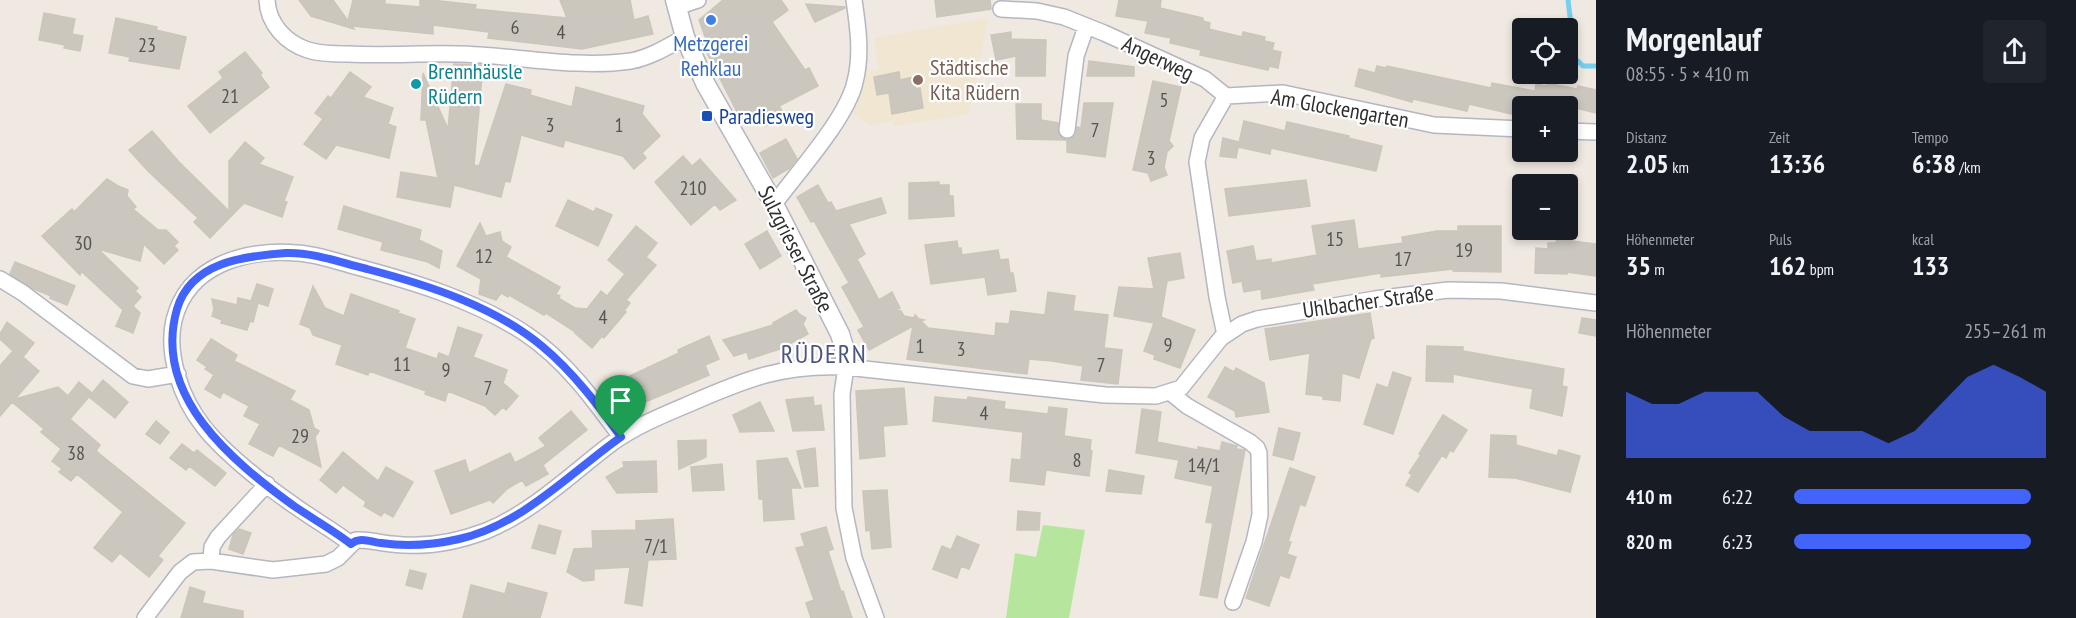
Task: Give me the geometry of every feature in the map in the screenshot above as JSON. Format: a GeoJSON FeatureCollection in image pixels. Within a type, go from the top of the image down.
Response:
{"type":"FeatureCollection","features":[{"type":"Feature","properties":{"kind":"street"},"geometry":{"type":"LineString","coordinates":[[267,0],[271,17],[285,37],[308,50],[329,54],[399,56],[456,54],[601,64],[642,58],[684,37]]}},
{"type":"Feature","properties":{"kind":"street"},"geometry":{"type":"LineString","coordinates":[[676,4],[698,0]]}},
{"type":"Feature","properties":{"kind":"street"},"geometry":{"type":"LineString","coordinates":[[774,204],[824,137],[850,97],[856,81],[859,53],[854,0]]}},
{"type":"Feature","properties":{"kind":"street","name":"Sulzgrieser Straße"},"geometry":{"type":"LineString","coordinates":[[676,4],[684,37],[720,111],[774,204],[842,338],[846,367],[842,394],[844,508],[854,558],[876,618]]}},
{"type":"Feature","properties":{"kind":"street","name":"Angerweg"},"geometry":{"type":"LineString","coordinates":[[1001,9],[1047,12],[1064,17],[1205,79],[1226,96]]}},
{"type":"Feature","properties":{"kind":"street"},"geometry":{"type":"LineString","coordinates":[[1067,130],[1076,56],[1086,27]]}},
{"type":"Feature","properties":{"kind":"street","name":"Am Glockengarten"},"geometry":{"type":"LineString","coordinates":[[1226,96],[1282,93],[1434,125],[1512,129]]}},
{"type":"Feature","properties":{"kind":"street"},"geometry":{"type":"LineString","coordinates":[[1225,335],[1217,297],[1197,162],[1202,138],[1226,96]]}},
{"type":"Feature","properties":{"kind":"street"},"geometry":{"type":"LineString","coordinates":[[1578,131],[1596,132]]}},
{"type":"Feature","properties":{"kind":"street"},"geometry":{"type":"LineString","coordinates":[[351,544],[294,506],[267,484],[221,445],[203,426],[195,413],[178,374],[171,347],[172,329],[179,304],[193,282],[210,269],[235,259],[258,255],[306,254],[392,276],[463,300],[525,333],[552,355],[578,382],[621,437]]}},
{"type":"Feature","properties":{"kind":"street"},"geometry":{"type":"LineString","coordinates":[[0,279],[26,295],[133,376],[147,380],[178,374]]}},
{"type":"Feature","properties":{"kind":"street","name":"Uhlbacher Straße"},"geometry":{"type":"LineString","coordinates":[[1171,393],[1184,385],[1225,335],[1257,318],[1433,291],[1501,291],[1596,303]]}},
{"type":"Feature","properties":{"kind":"street"},"geometry":{"type":"LineString","coordinates":[[145,618],[185,567],[199,561],[267,569],[288,569],[333,562],[351,544],[360,540],[424,545],[484,532],[521,513],[621,437],[655,418],[748,379],[795,368],[822,366],[1105,394],[1146,397],[1171,393],[1186,406],[1250,442],[1259,453],[1260,515],[1254,542],[1233,602]]}},
{"type":"Feature","properties":{"kind":"street"},"geometry":{"type":"LineString","coordinates":[[211,561],[212,547],[218,537],[267,484]]}},
{"type":"Feature","properties":{"kind":"shaded area","name":"Städtische Kita Rüdern"},"geometry":{"type":"Polygon","coordinates":[[[988,18],[969,114],[894,126],[893,121],[870,125],[849,110],[862,72],[879,69],[874,38],[988,18]]]}},
{"type":"Feature","properties":{"kind":"green space"},"geometry":{"type":"Polygon","coordinates":[[[1043,525],[1085,530],[1069,618],[1006,618],[1015,553],[1036,557],[1043,525]]]}},
{"type":"Feature","properties":{"kind":"building"},"geometry":{"type":"Polygon","coordinates":[[[299,0],[333,0],[348,21],[353,0],[385,0],[385,4],[420,7],[420,0],[431,0],[476,5],[475,9],[567,18],[560,0],[630,0],[634,20],[648,16],[653,34],[582,49],[488,38],[489,32],[433,25],[433,34],[352,26],[354,29],[311,16],[299,0]]]}},
{"type":"Feature","properties":{"kind":"building"},"geometry":{"type":"Polygon","coordinates":[[[723,0],[781,0],[788,10],[772,22],[805,70],[809,68],[818,86],[779,106],[785,116],[765,126],[759,116],[743,124],[701,41],[706,39],[699,20],[723,0]]]}},
{"type":"Feature","properties":{"kind":"building"},"geometry":{"type":"Polygon","coordinates":[[[935,0],[990,0],[991,9],[937,17],[935,0]]]}},
{"type":"Feature","properties":{"kind":"building"},"geometry":{"type":"Polygon","coordinates":[[[1119,0],[1161,0],[1160,8],[1203,18],[1203,21],[1210,23],[1209,29],[1242,37],[1243,32],[1265,37],[1264,41],[1274,43],[1272,50],[1281,52],[1278,68],[1269,66],[1268,70],[1200,55],[1201,50],[1170,43],[1171,38],[1145,33],[1148,21],[1116,16],[1119,0]]]}},
{"type":"Feature","properties":{"kind":"building"},"geometry":{"type":"Polygon","coordinates":[[[806,4],[845,7],[845,8],[815,22],[806,4]]]}},
{"type":"Feature","properties":{"kind":"building"},"geometry":{"type":"Polygon","coordinates":[[[44,13],[75,19],[72,34],[83,36],[80,51],[64,48],[65,45],[39,40],[44,13]]]}},
{"type":"Feature","properties":{"kind":"building"},"geometry":{"type":"Polygon","coordinates":[[[116,18],[157,27],[156,30],[186,37],[179,69],[129,61],[130,57],[109,53],[116,18]]]}},
{"type":"Feature","properties":{"kind":"building"},"geometry":{"type":"Polygon","coordinates":[[[1011,32],[1011,39],[1046,40],[1045,76],[1016,76],[1016,56],[996,60],[991,35],[1011,32]]]}},
{"type":"Feature","properties":{"kind":"building"},"geometry":{"type":"Polygon","coordinates":[[[245,52],[262,73],[260,75],[269,87],[210,133],[188,106],[223,78],[219,72],[245,52]]]}},
{"type":"Feature","properties":{"kind":"building"},"geometry":{"type":"Polygon","coordinates":[[[1089,61],[1134,67],[1134,76],[1087,76],[1089,61]]]}},
{"type":"Feature","properties":{"kind":"building"},"geometry":{"type":"Polygon","coordinates":[[[454,64],[483,65],[474,165],[479,166],[506,84],[531,90],[530,95],[572,107],[576,87],[644,106],[642,114],[660,136],[642,153],[646,158],[634,169],[623,156],[565,140],[563,147],[521,135],[510,182],[505,181],[501,197],[454,185],[450,207],[397,197],[401,172],[438,178],[426,120],[421,120],[423,73],[448,129],[454,64]]]}},
{"type":"Feature","properties":{"kind":"building"},"geometry":{"type":"Polygon","coordinates":[[[1377,66],[1386,68],[1387,66],[1491,88],[1492,83],[1535,91],[1536,84],[1546,86],[1552,84],[1577,89],[1578,86],[1596,90],[1596,113],[1578,108],[1578,96],[1512,96],[1512,114],[1469,104],[1467,111],[1413,99],[1412,102],[1355,86],[1359,69],[1375,73],[1377,66]]]}},
{"type":"Feature","properties":{"kind":"building"},"geometry":{"type":"Polygon","coordinates":[[[350,72],[371,87],[363,97],[393,108],[388,124],[396,127],[389,158],[336,145],[326,159],[304,144],[323,119],[315,113],[328,96],[331,98],[350,72]]]}},
{"type":"Feature","properties":{"kind":"building","name":"Städtische Kita Rüdern"},"geometry":{"type":"Polygon","coordinates":[[[899,72],[900,80],[914,77],[916,89],[920,88],[923,108],[892,114],[889,93],[877,95],[874,77],[899,72]]]}},
{"type":"Feature","properties":{"kind":"building"},"geometry":{"type":"Polygon","coordinates":[[[1153,81],[1181,87],[1169,141],[1173,146],[1167,152],[1164,167],[1167,175],[1151,181],[1148,173],[1133,170],[1153,81]]]}},
{"type":"Feature","properties":{"kind":"building"},"geometry":{"type":"Polygon","coordinates":[[[1084,103],[1113,103],[1105,157],[1067,152],[1066,140],[1074,136],[1077,127],[1081,128],[1084,103]]]}},
{"type":"Feature","properties":{"kind":"building"},"geometry":{"type":"Polygon","coordinates":[[[1016,104],[1041,104],[1041,120],[1058,123],[1058,134],[1066,140],[1017,139],[1016,104]]]}},
{"type":"Feature","properties":{"kind":"building"},"geometry":{"type":"Polygon","coordinates":[[[1244,121],[1285,131],[1287,122],[1382,146],[1376,171],[1271,148],[1270,154],[1238,147],[1244,121]]]}},
{"type":"Feature","properties":{"kind":"building"},"geometry":{"type":"Polygon","coordinates":[[[152,131],[179,162],[229,211],[229,161],[245,142],[264,158],[259,164],[293,177],[284,201],[287,202],[282,217],[244,203],[210,238],[194,222],[198,218],[129,150],[152,131]]]}},
{"type":"Feature","properties":{"kind":"building"},"geometry":{"type":"Polygon","coordinates":[[[1223,138],[1239,142],[1236,158],[1220,156],[1223,138]]]}},
{"type":"Feature","properties":{"kind":"building"},"geometry":{"type":"Polygon","coordinates":[[[786,139],[797,159],[790,168],[773,178],[760,153],[786,139]]]}},
{"type":"Feature","properties":{"kind":"building"},"geometry":{"type":"Polygon","coordinates":[[[683,156],[692,166],[700,159],[736,200],[720,210],[715,204],[691,225],[655,182],[683,156]]]}},
{"type":"Feature","properties":{"kind":"building"},"geometry":{"type":"Polygon","coordinates":[[[107,179],[128,190],[127,196],[136,207],[133,209],[158,230],[166,230],[178,242],[174,246],[178,250],[164,264],[144,244],[140,261],[98,249],[138,288],[135,291],[141,297],[133,306],[140,313],[133,333],[116,326],[123,310],[81,271],[80,275],[42,236],[72,209],[74,212],[107,179]]]}},
{"type":"Feature","properties":{"kind":"building"},"geometry":{"type":"Polygon","coordinates":[[[1306,180],[1310,206],[1229,216],[1225,189],[1306,180]]]}},
{"type":"Feature","properties":{"kind":"building"},"geometry":{"type":"Polygon","coordinates":[[[939,182],[939,185],[949,185],[949,196],[953,196],[954,216],[909,219],[909,183],[939,182]]]}},
{"type":"Feature","properties":{"kind":"building"},"geometry":{"type":"Polygon","coordinates":[[[818,185],[828,203],[831,202],[836,211],[881,198],[886,213],[849,224],[865,254],[857,259],[879,300],[892,292],[900,308],[895,310],[901,311],[904,316],[914,318],[915,315],[924,320],[921,321],[928,328],[995,336],[996,323],[1009,324],[1011,311],[1045,315],[1048,292],[1075,296],[1073,311],[1108,315],[1104,348],[1122,350],[1118,384],[1081,380],[1083,366],[1052,361],[1029,359],[1027,374],[907,359],[913,326],[869,350],[858,330],[864,327],[842,287],[849,283],[814,221],[811,222],[797,197],[818,185]]]}},
{"type":"Feature","properties":{"kind":"building"},"geometry":{"type":"Polygon","coordinates":[[[568,200],[594,212],[596,208],[612,215],[598,246],[556,226],[568,200]]]}},
{"type":"Feature","properties":{"kind":"building"},"geometry":{"type":"Polygon","coordinates":[[[344,206],[421,230],[419,240],[442,251],[439,268],[428,262],[381,250],[383,242],[338,229],[344,206]]]}},
{"type":"Feature","properties":{"kind":"building"},"geometry":{"type":"Polygon","coordinates":[[[1354,220],[1358,249],[1403,243],[1402,237],[1437,231],[1458,231],[1458,226],[1501,226],[1501,272],[1453,271],[1453,269],[1381,277],[1381,273],[1312,284],[1314,290],[1262,299],[1261,289],[1244,292],[1242,281],[1233,283],[1227,251],[1253,246],[1256,261],[1271,259],[1271,263],[1317,255],[1312,226],[1354,220]]]}},
{"type":"Feature","properties":{"kind":"building"},"geometry":{"type":"Polygon","coordinates":[[[480,223],[486,236],[500,232],[502,241],[511,247],[506,257],[560,287],[556,294],[560,296],[558,298],[575,308],[587,309],[601,291],[607,296],[625,274],[608,260],[636,226],[657,243],[646,257],[656,265],[626,300],[630,303],[624,311],[626,312],[604,338],[602,336],[592,348],[574,331],[546,313],[544,315],[509,295],[508,297],[501,293],[496,300],[479,294],[481,279],[457,266],[480,223]]]}},
{"type":"Feature","properties":{"kind":"building"},"geometry":{"type":"Polygon","coordinates":[[[767,231],[781,256],[760,269],[745,244],[767,231]]]}},
{"type":"Feature","properties":{"kind":"building"},"geometry":{"type":"Polygon","coordinates":[[[1557,240],[1572,240],[1596,244],[1596,276],[1567,272],[1567,274],[1535,273],[1536,248],[1548,249],[1548,243],[1556,243],[1557,240]]]}},
{"type":"Feature","properties":{"kind":"building"},"geometry":{"type":"Polygon","coordinates":[[[957,241],[962,255],[998,250],[1000,260],[1008,259],[1016,291],[988,295],[985,277],[931,284],[925,245],[957,241]]]}},
{"type":"Feature","properties":{"kind":"building"},"geometry":{"type":"Polygon","coordinates":[[[1180,253],[1184,278],[1167,281],[1161,317],[1195,330],[1180,368],[1154,359],[1155,355],[1144,351],[1154,323],[1114,316],[1119,287],[1154,289],[1148,258],[1180,253]]]}},
{"type":"Feature","properties":{"kind":"building"},"geometry":{"type":"Polygon","coordinates":[[[15,262],[75,286],[67,305],[50,298],[51,296],[32,288],[10,274],[15,262]]]}},
{"type":"Feature","properties":{"kind":"building"},"geometry":{"type":"Polygon","coordinates":[[[257,284],[273,289],[268,306],[258,303],[253,322],[250,321],[247,330],[221,323],[222,320],[212,316],[214,309],[212,299],[237,305],[238,298],[251,301],[257,284]]]}},
{"type":"Feature","properties":{"kind":"building"},"geometry":{"type":"Polygon","coordinates":[[[313,286],[325,308],[344,316],[351,294],[415,319],[405,348],[437,359],[439,353],[449,357],[458,327],[482,335],[473,357],[507,370],[503,383],[518,396],[506,410],[503,407],[495,415],[485,406],[448,391],[445,401],[425,394],[426,391],[369,371],[368,375],[336,364],[342,345],[313,335],[310,328],[300,324],[313,286]]]}},
{"type":"Feature","properties":{"kind":"building"},"geometry":{"type":"Polygon","coordinates":[[[796,310],[806,318],[803,324],[808,334],[780,349],[749,359],[747,352],[734,356],[723,340],[773,325],[796,310]]]}},
{"type":"Feature","properties":{"kind":"building"},"geometry":{"type":"Polygon","coordinates":[[[1370,313],[1374,338],[1371,339],[1359,378],[1342,373],[1340,401],[1306,394],[1310,353],[1270,360],[1265,329],[1370,313]]]}},
{"type":"Feature","properties":{"kind":"building"},"geometry":{"type":"Polygon","coordinates":[[[1582,318],[1596,320],[1596,336],[1579,333],[1582,318]]]}},
{"type":"Feature","properties":{"kind":"building"},"geometry":{"type":"Polygon","coordinates":[[[7,322],[34,343],[23,357],[39,371],[15,399],[58,387],[68,396],[79,382],[92,393],[70,419],[100,445],[96,451],[185,523],[158,556],[163,560],[149,577],[120,553],[112,562],[94,548],[123,512],[77,474],[71,481],[59,472],[62,469],[52,461],[61,449],[41,432],[44,429],[12,402],[0,416],[0,366],[13,351],[0,339],[0,334],[7,322]]]}},
{"type":"Feature","properties":{"kind":"building"},"geometry":{"type":"Polygon","coordinates":[[[709,336],[719,359],[705,365],[709,375],[631,408],[619,381],[709,336]]]}},
{"type":"Feature","properties":{"kind":"building"},"geometry":{"type":"Polygon","coordinates":[[[211,339],[237,355],[234,361],[295,391],[290,400],[309,410],[314,428],[319,431],[315,437],[321,467],[279,445],[273,456],[249,444],[260,424],[244,416],[249,406],[223,392],[220,398],[205,389],[214,375],[197,360],[211,339]]]}},
{"type":"Feature","properties":{"kind":"building"},"geometry":{"type":"Polygon","coordinates":[[[1427,346],[1463,347],[1463,351],[1564,369],[1562,386],[1567,387],[1562,416],[1530,408],[1533,389],[1453,374],[1453,382],[1426,381],[1427,346]]]}},
{"type":"Feature","properties":{"kind":"building"},"geometry":{"type":"Polygon","coordinates":[[[1225,367],[1234,372],[1236,368],[1264,383],[1269,412],[1236,417],[1235,411],[1208,397],[1225,367]]]}},
{"type":"Feature","properties":{"kind":"building"},"geometry":{"type":"Polygon","coordinates":[[[1393,372],[1411,378],[1393,434],[1364,424],[1377,384],[1388,388],[1393,372]]]}},
{"type":"Feature","properties":{"kind":"building"},"geometry":{"type":"Polygon","coordinates":[[[103,380],[128,402],[115,418],[89,397],[103,380]]]}},
{"type":"Feature","properties":{"kind":"building"},"geometry":{"type":"Polygon","coordinates":[[[904,388],[907,424],[883,426],[885,456],[860,459],[856,391],[904,388]]]}},
{"type":"Feature","properties":{"kind":"building"},"geometry":{"type":"Polygon","coordinates":[[[813,397],[814,406],[821,405],[824,430],[793,431],[786,400],[813,397]]]}},
{"type":"Feature","properties":{"kind":"building"},"geometry":{"type":"Polygon","coordinates":[[[935,397],[967,400],[968,397],[1005,402],[1004,409],[1048,414],[1049,407],[1067,409],[1064,436],[1091,440],[1089,476],[1046,470],[1044,485],[1010,481],[1012,459],[1021,460],[1023,432],[933,421],[935,397]]]}},
{"type":"Feature","properties":{"kind":"building"},"geometry":{"type":"Polygon","coordinates":[[[760,402],[774,431],[740,432],[733,415],[760,402]]]}},
{"type":"Feature","properties":{"kind":"building"},"geometry":{"type":"Polygon","coordinates":[[[1142,409],[1161,412],[1159,427],[1155,427],[1159,428],[1157,442],[1198,450],[1198,447],[1220,451],[1222,442],[1237,446],[1236,449],[1245,450],[1217,598],[1200,595],[1213,523],[1206,522],[1213,486],[1175,478],[1179,460],[1136,453],[1142,409]]]}},
{"type":"Feature","properties":{"kind":"building"},"geometry":{"type":"Polygon","coordinates":[[[571,411],[587,430],[543,465],[548,474],[526,486],[522,480],[507,489],[493,503],[490,500],[451,514],[435,471],[465,460],[469,473],[510,453],[515,463],[546,446],[539,438],[571,411]]]}},
{"type":"Feature","properties":{"kind":"building"},"geometry":{"type":"Polygon","coordinates":[[[1443,415],[1467,430],[1453,452],[1450,450],[1446,458],[1442,455],[1418,492],[1406,485],[1412,475],[1409,473],[1443,415]]]}},
{"type":"Feature","properties":{"kind":"building"},"geometry":{"type":"Polygon","coordinates":[[[156,421],[169,432],[160,444],[146,434],[156,421]]]}},
{"type":"Feature","properties":{"kind":"building"},"geometry":{"type":"Polygon","coordinates":[[[1279,428],[1300,433],[1293,460],[1273,455],[1279,428]]]}},
{"type":"Feature","properties":{"kind":"building"},"geometry":{"type":"Polygon","coordinates":[[[1491,435],[1516,436],[1516,445],[1557,456],[1559,450],[1580,456],[1570,492],[1515,478],[1489,477],[1491,435]]]}},
{"type":"Feature","properties":{"kind":"building"},"geometry":{"type":"Polygon","coordinates":[[[706,440],[706,457],[679,469],[678,441],[706,440]]]}},
{"type":"Feature","properties":{"kind":"building"},"geometry":{"type":"Polygon","coordinates":[[[182,444],[194,453],[197,450],[226,473],[215,486],[189,466],[186,470],[170,458],[182,444]]]}},
{"type":"Feature","properties":{"kind":"building"},"geometry":{"type":"Polygon","coordinates":[[[815,448],[818,486],[805,487],[797,451],[815,448]]]}},
{"type":"Feature","properties":{"kind":"building"},"geometry":{"type":"Polygon","coordinates":[[[343,452],[378,481],[386,467],[413,482],[393,517],[384,512],[381,516],[364,506],[366,502],[343,485],[336,493],[320,480],[343,452]]]}},
{"type":"Feature","properties":{"kind":"building"},"geometry":{"type":"Polygon","coordinates":[[[787,458],[801,488],[791,488],[794,519],[764,521],[763,499],[759,499],[757,461],[787,458]]]}},
{"type":"Feature","properties":{"kind":"building"},"geometry":{"type":"Polygon","coordinates":[[[656,461],[657,492],[617,493],[606,477],[624,467],[623,462],[656,461]]]}},
{"type":"Feature","properties":{"kind":"building"},"geometry":{"type":"Polygon","coordinates":[[[722,464],[724,490],[693,491],[691,467],[722,464]]]}},
{"type":"Feature","properties":{"kind":"building"},"geometry":{"type":"Polygon","coordinates":[[[1290,468],[1315,477],[1305,506],[1300,504],[1288,542],[1291,542],[1287,554],[1296,557],[1289,578],[1280,575],[1269,606],[1246,598],[1290,468]]]}},
{"type":"Feature","properties":{"kind":"building"},"geometry":{"type":"Polygon","coordinates":[[[1109,470],[1144,476],[1141,494],[1106,491],[1109,470]]]}},
{"type":"Feature","properties":{"kind":"building"},"geometry":{"type":"Polygon","coordinates":[[[887,490],[891,547],[872,549],[870,530],[866,531],[863,491],[887,490]]]}},
{"type":"Feature","properties":{"kind":"building"},"geometry":{"type":"Polygon","coordinates":[[[1018,511],[1040,513],[1039,530],[1017,530],[1018,511]]]}},
{"type":"Feature","properties":{"kind":"building"},"geometry":{"type":"Polygon","coordinates":[[[673,519],[676,559],[648,560],[642,606],[625,603],[630,567],[594,569],[594,580],[583,581],[567,572],[574,549],[593,548],[592,531],[636,530],[636,521],[673,519]]]}},
{"type":"Feature","properties":{"kind":"building"},"geometry":{"type":"Polygon","coordinates":[[[539,525],[561,531],[555,554],[532,548],[539,525]]]}},
{"type":"Feature","properties":{"kind":"building"},"geometry":{"type":"Polygon","coordinates":[[[826,527],[833,549],[828,551],[852,618],[811,618],[806,603],[814,600],[796,548],[805,546],[801,534],[826,527]]]}},
{"type":"Feature","properties":{"kind":"building"},"geometry":{"type":"Polygon","coordinates":[[[239,529],[251,533],[243,554],[229,549],[233,535],[239,529]]]}},
{"type":"Feature","properties":{"kind":"building"},"geometry":{"type":"Polygon","coordinates":[[[957,536],[979,545],[969,569],[961,566],[957,578],[933,569],[942,546],[951,550],[957,536]]]}},
{"type":"Feature","properties":{"kind":"building"},"geometry":{"type":"Polygon","coordinates":[[[410,570],[426,574],[422,589],[406,585],[410,570]]]}},
{"type":"Feature","properties":{"kind":"building"},"geometry":{"type":"Polygon","coordinates":[[[508,583],[547,593],[540,618],[463,618],[471,585],[505,594],[508,583]]]}},
{"type":"Feature","properties":{"kind":"building"},"geometry":{"type":"Polygon","coordinates":[[[190,587],[205,592],[202,603],[243,611],[243,618],[181,618],[190,587]]]}},
{"type":"Feature","properties":{"kind":"waterway"},"geometry":{"type":"LineString","coordinates":[[1568,0],[1570,18]]}},
{"type":"Feature","properties":{"kind":"waterway"},"geometry":{"type":"LineString","coordinates":[[1578,61],[1583,66],[1596,66]]}},
{"type":"Feature","properties":{"kind":"place","name":"Metzgerei Rehklau"},"geometry":{"type":"Point","coordinates":[711,20]}},
{"type":"Feature","properties":{"kind":"place","name":"Städtische Kita Rüdern"},"geometry":{"type":"Point","coordinates":[918,80]}},
{"type":"Feature","properties":{"kind":"place","name":"Brennhäusle Rüdern"},"geometry":{"type":"Point","coordinates":[416,84]}},
{"type":"Feature","properties":{"kind":"place","name":"Paradiesweg"},"geometry":{"type":"Point","coordinates":[707,116]}},
{"type":"Feature","properties":{"kind":"district","name":"RÜDERN"},"geometry":{"type":"Point","coordinates":[824,353]}},
{"type":"Feature","properties":{"kind":"route"},"geometry":{"type":"LineString","coordinates":[[299,253],[383,273],[469,303],[525,333],[552,355],[578,382],[621,437],[521,513],[484,532],[424,545],[360,540],[351,544],[277,493],[221,445],[203,426],[184,391],[172,352],[171,335],[175,317],[184,294],[198,278],[216,266],[243,257],[299,253]]}}]}
